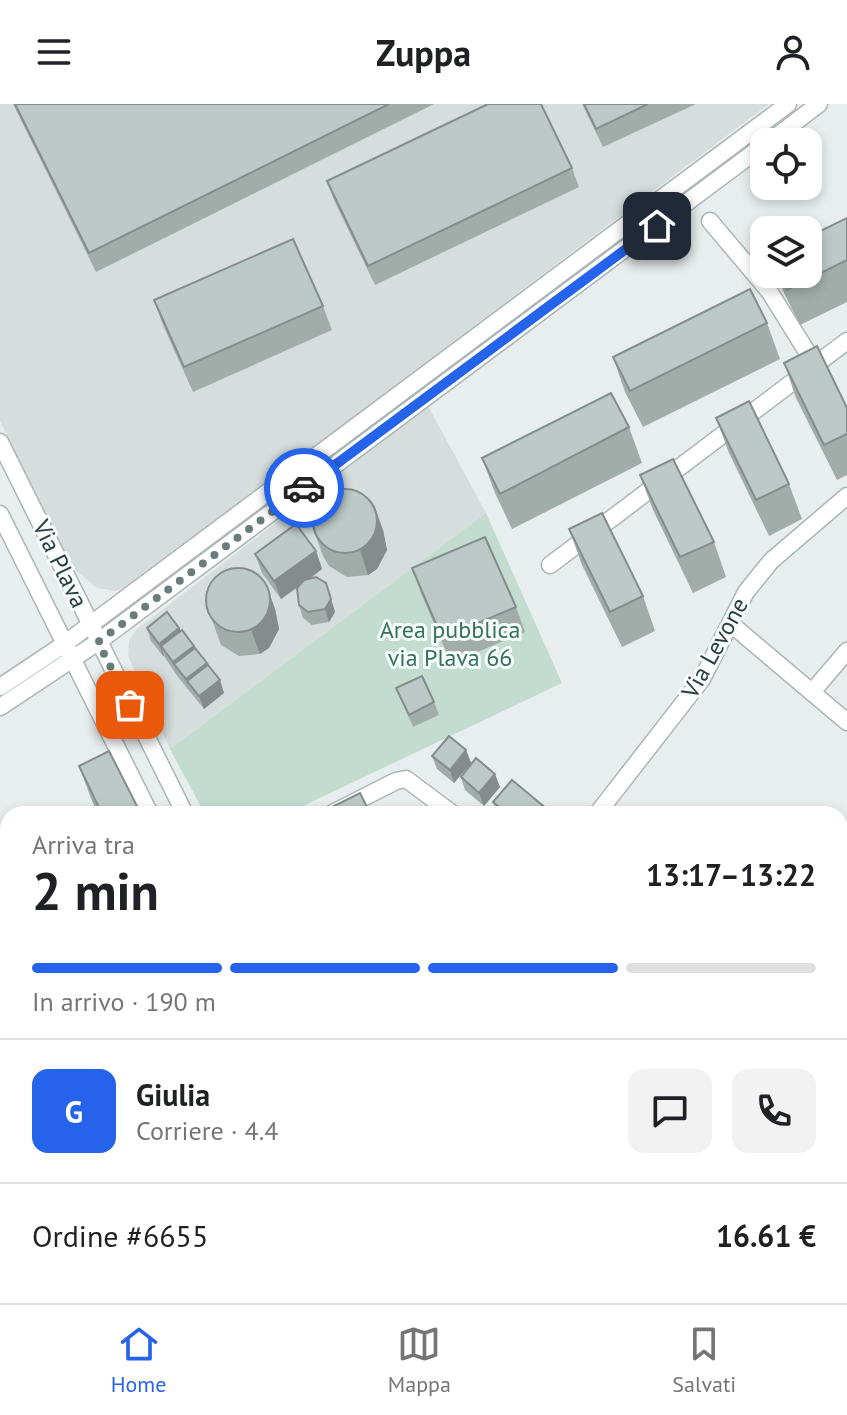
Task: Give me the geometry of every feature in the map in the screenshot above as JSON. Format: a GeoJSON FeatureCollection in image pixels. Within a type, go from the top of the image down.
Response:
{"type":"FeatureCollection","features":[{"type":"Feature","properties":{"kind":"street"},"geometry":{"type":"LineString","coordinates":[[0,707],[68,652],[89,625],[788,104]]}},
{"type":"Feature","properties":{"kind":"street"},"geometry":{"type":"LineString","coordinates":[[787,128],[819,104]]}},
{"type":"Feature","properties":{"kind":"street"},"geometry":{"type":"LineString","coordinates":[[0,687],[68,652],[98,642],[750,156]]}},
{"type":"Feature","properties":{"kind":"street"},"geometry":{"type":"LineString","coordinates":[[710,221],[769,291],[814,363]]}},
{"type":"Feature","properties":{"kind":"street"},"geometry":{"type":"LineString","coordinates":[[550,565],[847,341]]}},
{"type":"Feature","properties":{"kind":"street","name":"Via Plava"},"geometry":{"type":"LineString","coordinates":[[0,442],[181,806]]}},
{"type":"Feature","properties":{"kind":"street","name":"Via Levone"},"geometry":{"type":"LineString","coordinates":[[603,806],[702,679],[746,592],[771,561],[847,496]]}},
{"type":"Feature","properties":{"kind":"street","name":"Via Plava"},"geometry":{"type":"LineString","coordinates":[[0,514],[146,806]]}},
{"type":"Feature","properties":{"kind":"street"},"geometry":{"type":"LineString","coordinates":[[731,624],[847,722]]}},
{"type":"Feature","properties":{"kind":"street"},"geometry":{"type":"LineString","coordinates":[[812,692],[847,651]]}},
{"type":"Feature","properties":{"kind":"street"},"geometry":{"type":"LineString","coordinates":[[347,806],[406,779],[442,806]]}},
{"type":"Feature","properties":{"kind":"shaded area"},"geometry":{"type":"Polygon","coordinates":[[[0,104],[769,104],[131,584],[117,591],[97,588],[72,567],[0,421],[0,104]]]}},
{"type":"Feature","properties":{"kind":"shaded area"},"geometry":{"type":"Polygon","coordinates":[[[428,406],[486,513],[170,749],[128,656],[129,641],[136,630],[428,406]]]}},
{"type":"Feature","properties":{"kind":"green space","name":"Area pubblica via Plava 66"},"geometry":{"type":"Polygon","coordinates":[[[486,513],[562,683],[303,806],[201,806],[170,749],[486,513]]]}},
{"type":"Feature","properties":{"kind":"building"},"geometry":{"type":"Polygon","coordinates":[[[15,104],[389,104],[89,253],[15,104]]]}},
{"type":"Feature","properties":{"kind":"building"},"geometry":{"type":"Polygon","coordinates":[[[488,104],[541,104],[572,168],[368,266],[327,181],[488,104]]]}},
{"type":"Feature","properties":{"kind":"building"},"geometry":{"type":"Polygon","coordinates":[[[584,104],[648,104],[596,129],[584,104]]]}},
{"type":"Feature","properties":{"kind":"building"},"geometry":{"type":"Polygon","coordinates":[[[847,218],[847,260],[822,272],[822,230],[847,218]]]}},
{"type":"Feature","properties":{"kind":"building"},"geometry":{"type":"Polygon","coordinates":[[[293,239],[323,306],[184,367],[154,300],[293,239]]]}},
{"type":"Feature","properties":{"kind":"building"},"geometry":{"type":"Polygon","coordinates":[[[750,289],[767,323],[630,391],[613,357],[750,289]]]}},
{"type":"Feature","properties":{"kind":"building"},"geometry":{"type":"Polygon","coordinates":[[[817,346],[847,408],[847,434],[824,445],[784,363],[817,346]]]}},
{"type":"Feature","properties":{"kind":"building"},"geometry":{"type":"Polygon","coordinates":[[[611,393],[629,427],[500,494],[482,458],[611,393]]]}},
{"type":"Feature","properties":{"kind":"building"},"geometry":{"type":"Polygon","coordinates":[[[749,401],[789,484],[756,500],[716,418],[749,401]]]}},
{"type":"Feature","properties":{"kind":"building"},"geometry":{"type":"Polygon","coordinates":[[[673,459],[714,542],[680,557],[640,475],[673,459]]]}},
{"type":"Feature","properties":{"kind":"building"},"geometry":{"type":"Polygon","coordinates":[[[345,489],[363,495],[371,503],[377,521],[371,539],[363,547],[345,553],[327,547],[319,539],[313,521],[319,503],[327,495],[345,489]]]}},
{"type":"Feature","properties":{"kind":"building"},"geometry":{"type":"Polygon","coordinates":[[[602,513],[643,596],[610,612],[569,529],[602,513]]]}},
{"type":"Feature","properties":{"kind":"building"},"geometry":{"type":"Polygon","coordinates":[[[296,524],[316,551],[274,581],[255,554],[296,524]]]}},
{"type":"Feature","properties":{"kind":"building"},"geometry":{"type":"Polygon","coordinates":[[[485,537],[516,607],[442,638],[412,568],[485,537]]]}},
{"type":"Feature","properties":{"kind":"building"},"geometry":{"type":"Polygon","coordinates":[[[238,568],[256,574],[264,582],[270,600],[264,618],[256,626],[238,632],[220,626],[212,618],[206,600],[212,582],[220,574],[238,568]]]}},
{"type":"Feature","properties":{"kind":"building"},"geometry":{"type":"Polygon","coordinates":[[[316,577],[326,583],[331,599],[325,609],[308,612],[299,605],[297,588],[304,580],[316,577]]]}},
{"type":"Feature","properties":{"kind":"building"},"geometry":{"type":"Polygon","coordinates":[[[167,612],[179,628],[159,644],[147,628],[167,612]]]}},
{"type":"Feature","properties":{"kind":"building"},"geometry":{"type":"Polygon","coordinates":[[[182,630],[194,646],[173,662],[161,646],[182,630]]]}},
{"type":"Feature","properties":{"kind":"building"},"geometry":{"type":"Polygon","coordinates":[[[195,648],[207,663],[186,679],[174,664],[195,648]]]}},
{"type":"Feature","properties":{"kind":"building"},"geometry":{"type":"Polygon","coordinates":[[[208,665],[220,680],[199,696],[187,681],[208,665]]]}},
{"type":"Feature","properties":{"kind":"building"},"geometry":{"type":"Polygon","coordinates":[[[422,676],[434,702],[409,715],[396,688],[422,676]]]}},
{"type":"Feature","properties":{"kind":"building"},"geometry":{"type":"Polygon","coordinates":[[[449,736],[466,750],[450,770],[432,756],[449,736]]]}},
{"type":"Feature","properties":{"kind":"building"},"geometry":{"type":"Polygon","coordinates":[[[109,751],[137,806],[98,806],[79,766],[109,751]]]}},
{"type":"Feature","properties":{"kind":"building"},"geometry":{"type":"Polygon","coordinates":[[[476,758],[495,774],[479,793],[461,777],[476,758]]]}},
{"type":"Feature","properties":{"kind":"building"},"geometry":{"type":"Polygon","coordinates":[[[512,780],[543,806],[498,806],[493,802],[512,780]]]}},
{"type":"Feature","properties":{"kind":"building"},"geometry":{"type":"Polygon","coordinates":[[[360,793],[366,806],[334,806],[360,793]]]}},
{"type":"Feature","properties":{"kind":"way so far"},"geometry":{"type":"LineString","coordinates":[[130,705],[98,642],[304,488]]}},
{"type":"Feature","properties":{"kind":"route"},"geometry":{"type":"LineString","coordinates":[[304,488],[657,226]]}}]}
